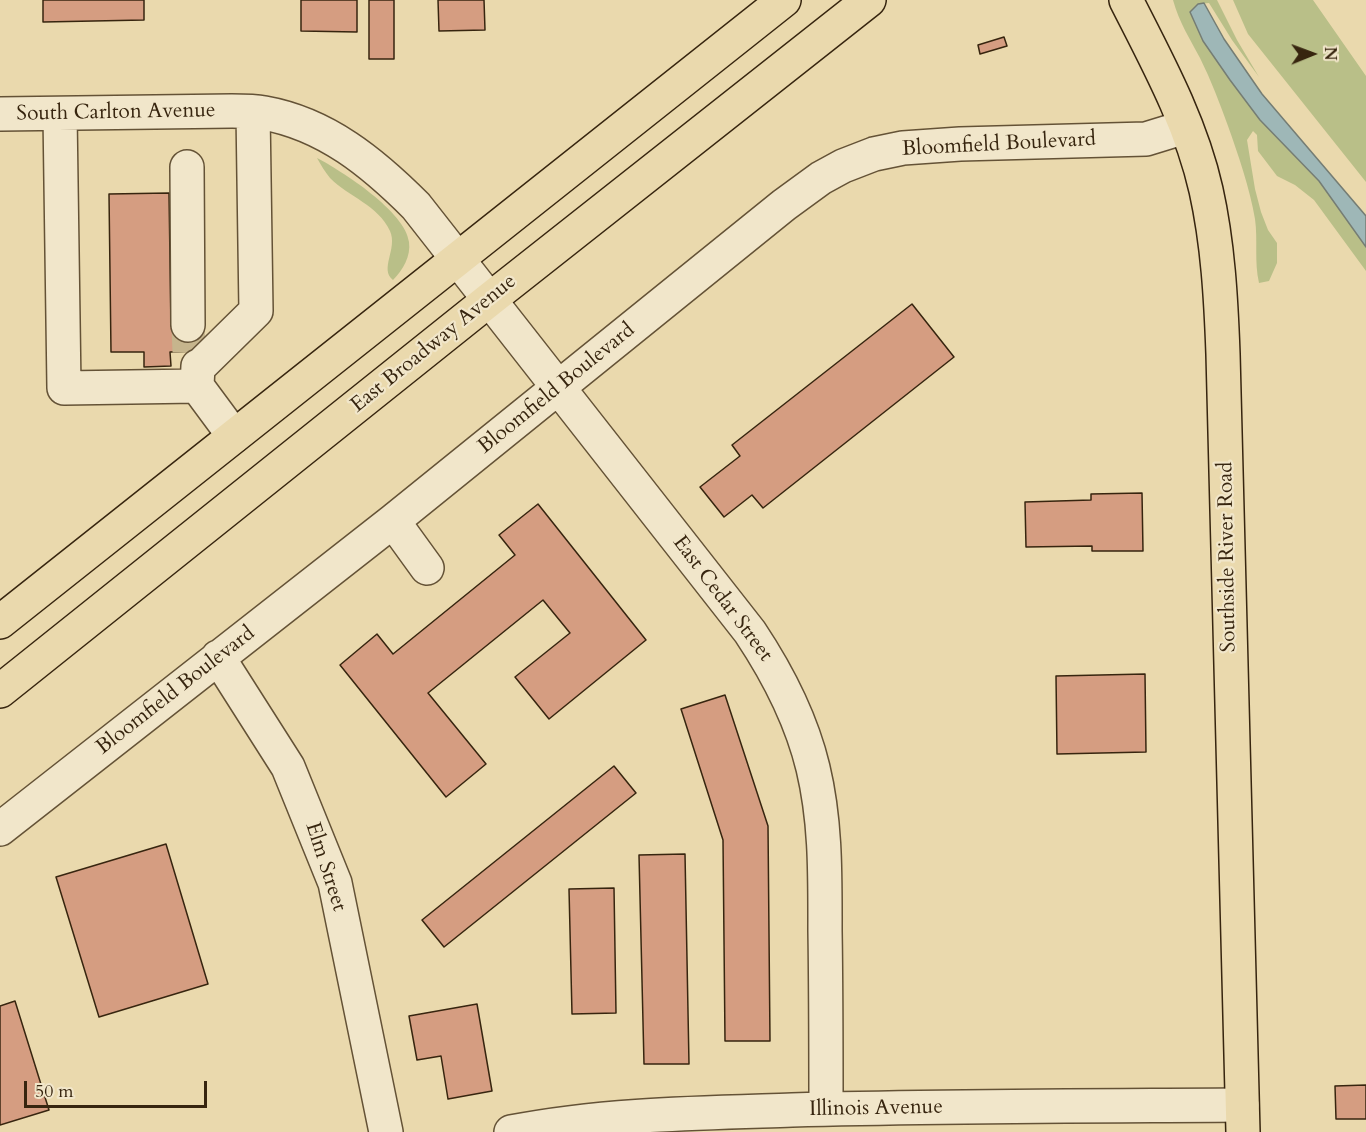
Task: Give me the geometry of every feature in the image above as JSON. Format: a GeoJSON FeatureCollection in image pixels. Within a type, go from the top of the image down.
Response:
{"type":"FeatureCollection","features":[{"type":"Feature","properties":{"kind":"main road"},"geometry":{"type":"LineString","coordinates":[[0,622],[784,0]]}},
{"type":"Feature","properties":{"kind":"main road","name":"East Broadway Avenue"},"geometry":{"type":"LineString","coordinates":[[0,691],[869,0]]}},
{"type":"Feature","properties":{"kind":"main road","name":"Southside River Road"},"geometry":{"type":"LineString","coordinates":[[1126,0],[1164,76],[1198,160],[1206,189],[1216,253],[1221,304],[1242,1118]]}},
{"type":"Feature","properties":{"kind":"street","name":"South Carlton Avenue"},"geometry":{"type":"LineString","coordinates":[[0,114],[243,111],[288,118],[327,135],[367,160],[416,206],[458,260]]}},
{"type":"Feature","properties":{"kind":"street"},"geometry":{"type":"LineString","coordinates":[[60,114],[64,388],[193,358],[256,311],[243,111]]}},
{"type":"Feature","properties":{"kind":"street","name":"Bloomfield Boulevard"},"geometry":{"type":"LineString","coordinates":[[0,830],[393,521],[783,205],[821,178],[874,154],[913,147],[1146,139],[1185,127]]}},
{"type":"Feature","properties":{"kind":"street"},"geometry":{"type":"LineString","coordinates":[[188,167],[193,358],[234,436]]}},
{"type":"Feature","properties":{"kind":"street","name":"East Cedar Street"},"geometry":{"type":"LineString","coordinates":[[458,260],[750,632],[785,689],[813,766],[825,846],[826,1109]]}},
{"type":"Feature","properties":{"kind":"street"},"geometry":{"type":"LineString","coordinates":[[393,521],[426,568]]}},
{"type":"Feature","properties":{"kind":"street","name":"Elm Street"},"geometry":{"type":"LineString","coordinates":[[218,657],[288,767],[335,883],[386,1132]]}},
{"type":"Feature","properties":{"kind":"street","name":"Illinois Avenue"},"geometry":{"type":"LineString","coordinates":[[511,1132],[597,1119],[826,1109],[1242,1118]]}},
{"type":"Feature","properties":{"kind":"green space"},"geometry":{"type":"Polygon","coordinates":[[[1173,0],[1217,0],[1259,77],[1209,3],[1198,4],[1203,41],[1260,120],[1319,181],[1366,247],[1366,271],[1314,200],[1295,185],[1277,176],[1258,151],[1257,135],[1253,131],[1247,140],[1255,189],[1268,230],[1277,243],[1277,263],[1269,281],[1259,283],[1255,219],[1243,172],[1215,92],[1173,0]]]}},
{"type":"Feature","properties":{"kind":"green space"},"geometry":{"type":"Polygon","coordinates":[[[1233,0],[1313,0],[1366,76],[1366,182],[1248,34],[1233,0]]]}},
{"type":"Feature","properties":{"kind":"green space"},"geometry":{"type":"Polygon","coordinates":[[[317,158],[342,172],[371,194],[397,218],[405,230],[409,252],[403,267],[393,280],[388,270],[392,238],[385,222],[371,208],[330,178],[317,158]]]}},
{"type":"Feature","properties":{"kind":"water"},"geometry":{"type":"Polygon","coordinates":[[[1204,3],[1224,39],[1262,94],[1366,216],[1366,247],[1319,181],[1260,120],[1203,41],[1190,12],[1198,4],[1204,3]]]}},
{"type":"Feature","properties":{"kind":"building"},"geometry":{"type":"Polygon","coordinates":[[[43,0],[144,0],[144,20],[43,22],[43,0]]]}},
{"type":"Feature","properties":{"kind":"building"},"geometry":{"type":"Polygon","coordinates":[[[301,0],[357,0],[357,32],[301,31],[301,0]]]}},
{"type":"Feature","properties":{"kind":"building"},"geometry":{"type":"Polygon","coordinates":[[[369,0],[394,0],[394,59],[369,59],[369,0]]]}},
{"type":"Feature","properties":{"kind":"building"},"geometry":{"type":"Polygon","coordinates":[[[438,0],[484,0],[485,30],[439,31],[438,0]]]}},
{"type":"Feature","properties":{"kind":"building"},"geometry":{"type":"Polygon","coordinates":[[[1004,37],[1007,46],[980,54],[978,45],[1004,37]]]}},
{"type":"Feature","properties":{"kind":"building"},"geometry":{"type":"Polygon","coordinates":[[[169,193],[171,326],[198,325],[198,351],[170,352],[171,366],[144,367],[144,352],[111,352],[109,194],[169,193]]]}},
{"type":"Feature","properties":{"kind":"building"},"geometry":{"type":"Polygon","coordinates":[[[912,304],[954,357],[763,508],[752,495],[724,517],[700,487],[740,456],[732,445],[912,304]]]}},
{"type":"Feature","properties":{"kind":"building"},"geometry":{"type":"Polygon","coordinates":[[[1142,493],[1143,551],[1092,551],[1092,546],[1026,547],[1025,502],[1091,500],[1091,494],[1142,493]]]}},
{"type":"Feature","properties":{"kind":"building"},"geometry":{"type":"Polygon","coordinates":[[[538,504],[646,640],[549,719],[515,677],[570,633],[543,600],[428,693],[486,764],[446,797],[340,665],[377,634],[393,654],[515,555],[499,535],[538,504]]]}},
{"type":"Feature","properties":{"kind":"building"},"geometry":{"type":"Polygon","coordinates":[[[1145,674],[1146,752],[1057,754],[1056,676],[1145,674]]]}},
{"type":"Feature","properties":{"kind":"building"},"geometry":{"type":"Polygon","coordinates":[[[725,695],[768,826],[770,1041],[725,1041],[723,840],[681,709],[725,695]]]}},
{"type":"Feature","properties":{"kind":"building"},"geometry":{"type":"Polygon","coordinates":[[[614,766],[636,793],[444,947],[422,920],[614,766]]]}},
{"type":"Feature","properties":{"kind":"building"},"geometry":{"type":"Polygon","coordinates":[[[166,844],[208,984],[99,1017],[56,877],[166,844]]]}},
{"type":"Feature","properties":{"kind":"building"},"geometry":{"type":"Polygon","coordinates":[[[685,854],[689,1064],[644,1064],[639,855],[685,854]]]}},
{"type":"Feature","properties":{"kind":"building"},"geometry":{"type":"Polygon","coordinates":[[[614,888],[616,1013],[572,1014],[569,889],[614,888]]]}},
{"type":"Feature","properties":{"kind":"building"},"geometry":{"type":"Polygon","coordinates":[[[15,1001],[49,1110],[0,1125],[0,1006],[15,1001]]]}},
{"type":"Feature","properties":{"kind":"building"},"geometry":{"type":"Polygon","coordinates":[[[477,1004],[492,1091],[448,1099],[441,1056],[417,1060],[409,1016],[477,1004]]]}},
{"type":"Feature","properties":{"kind":"building"},"geometry":{"type":"Polygon","coordinates":[[[1366,1085],[1366,1119],[1336,1119],[1335,1086],[1366,1085]]]}},
{"type":"Feature","properties":{"kind":"tunnel"},"geometry":{"type":"LineString","coordinates":[[188,325],[189,352]]}}]}
